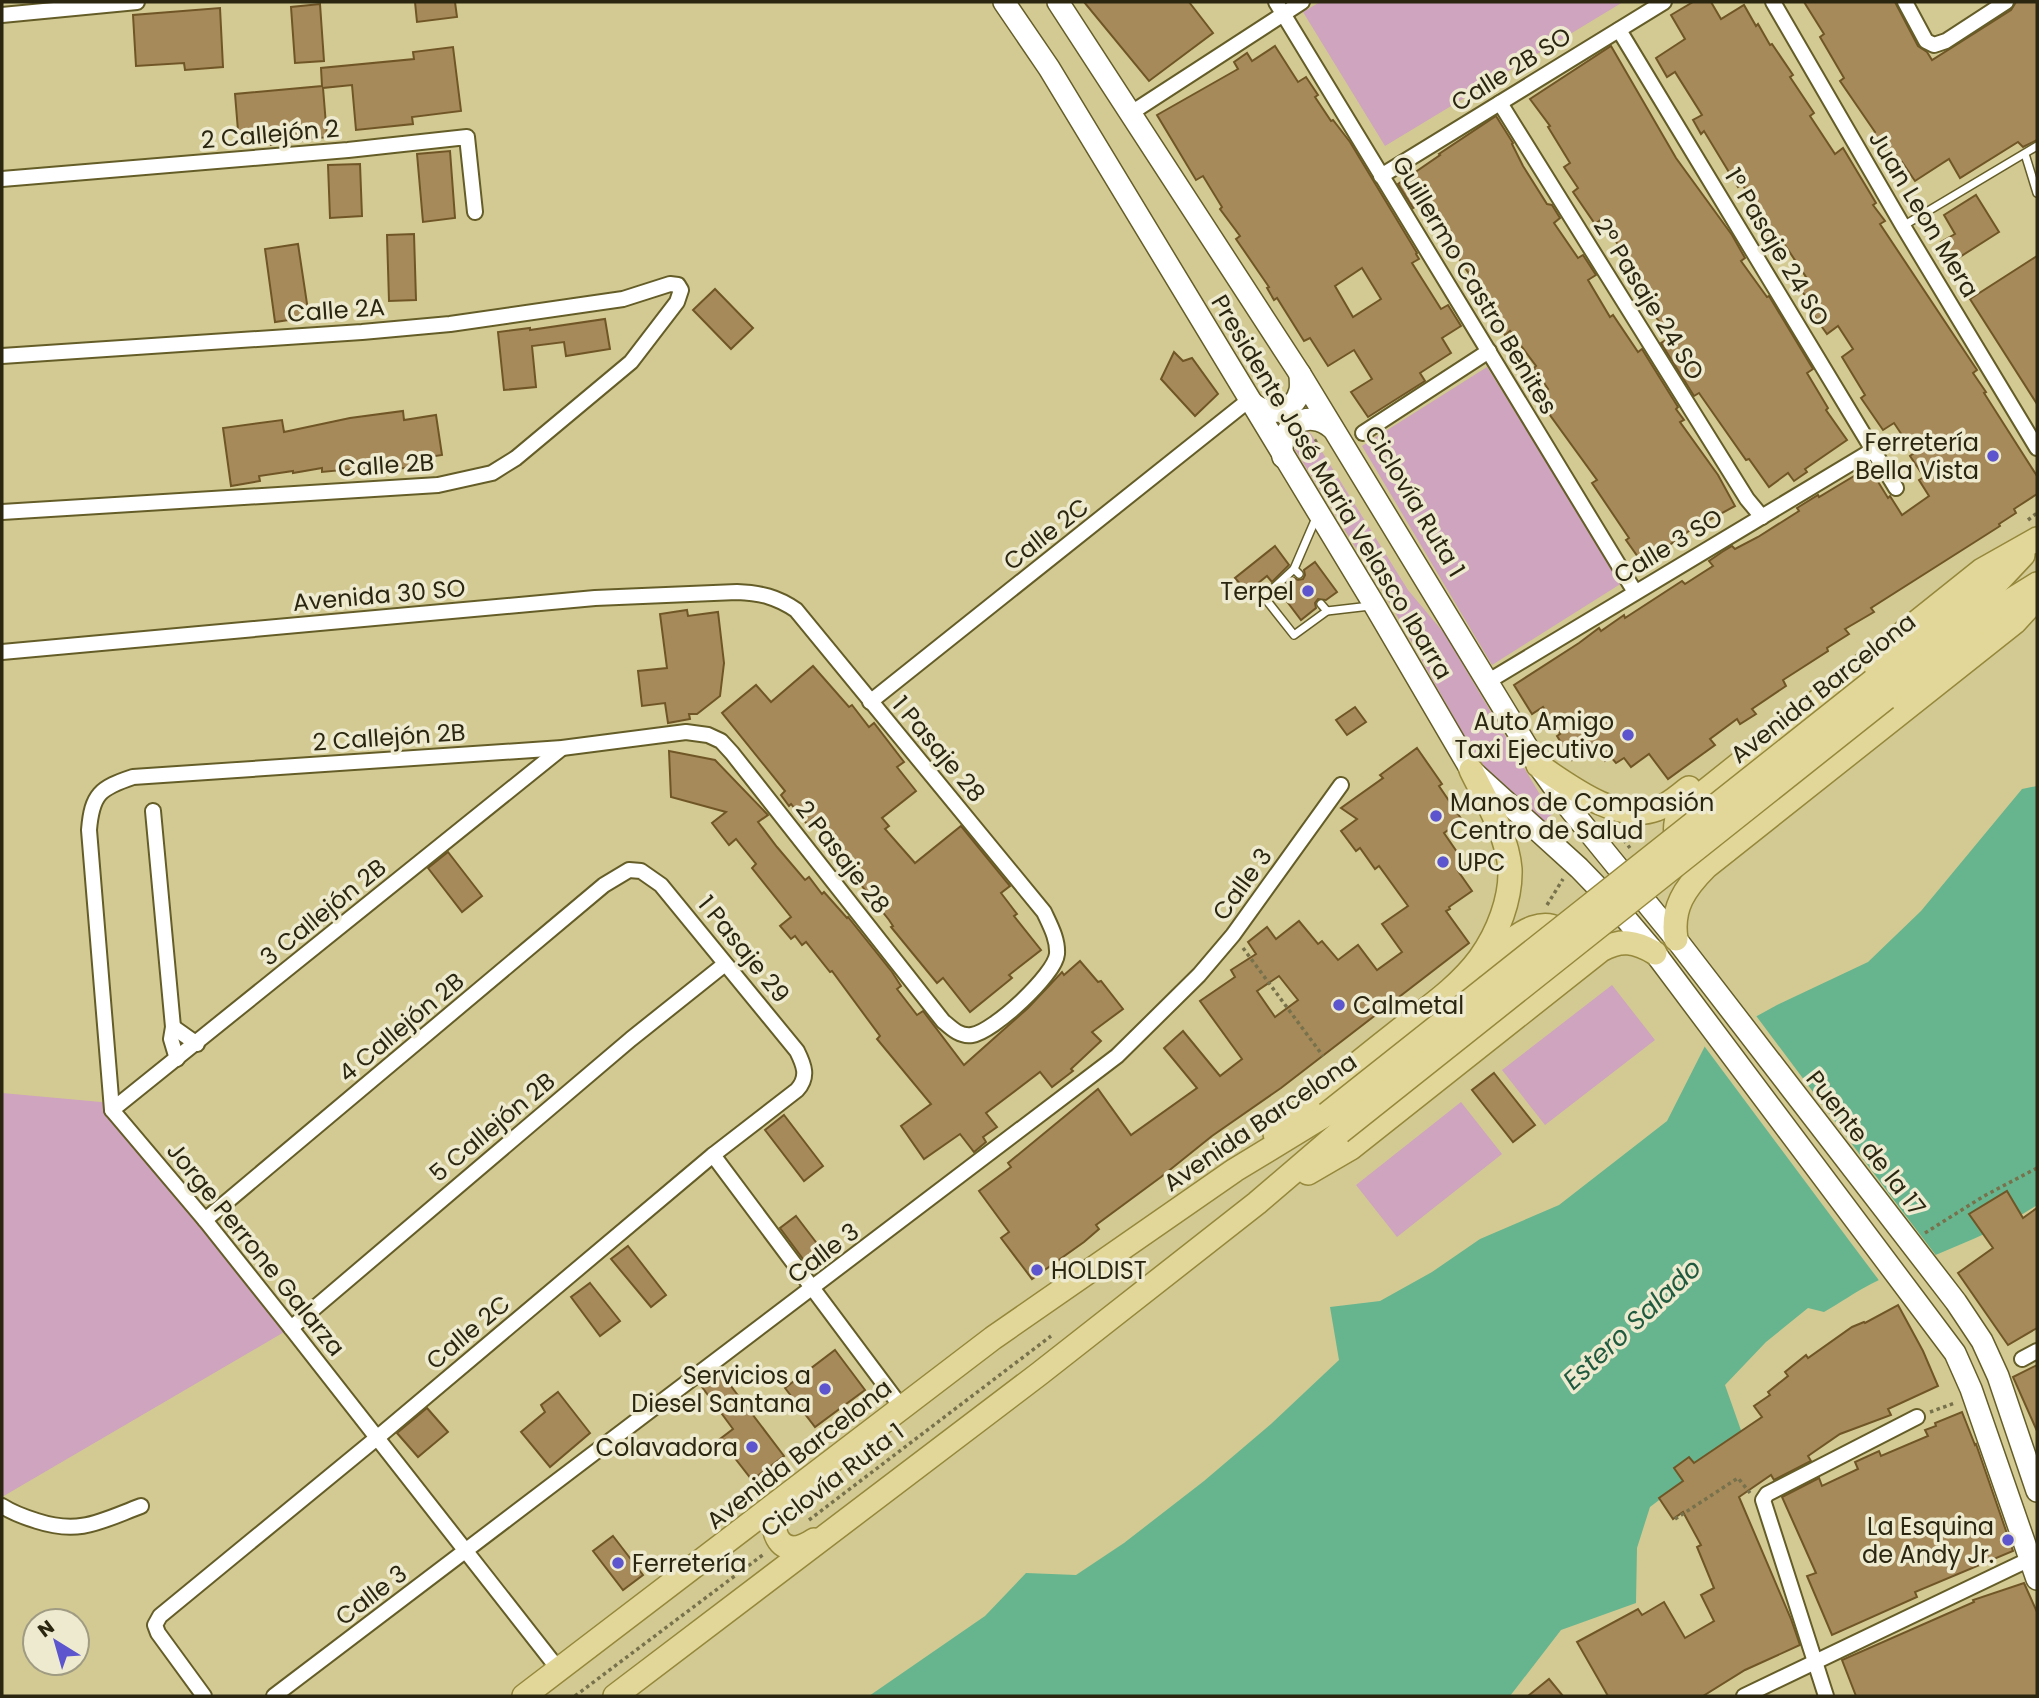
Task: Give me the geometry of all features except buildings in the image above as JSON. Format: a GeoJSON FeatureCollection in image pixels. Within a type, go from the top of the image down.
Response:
{"type":"FeatureCollection","features":[{"type":"Feature","properties":{"kind":"main road","name":"Presidente José Maria Velasco Ibarra"},"geometry":{"type":"LineString","coordinates":[[1004,2],[1049,68],[1375,606],[1471,770],[1610,900],[1658,958]]}},
{"type":"Feature","properties":{"kind":"main road","name":"Presidente José Maria Velasco Ibarra"},"geometry":{"type":"LineString","coordinates":[[1058,2],[1300,374],[1538,765],[1566,804],[1679,944]]}},
{"type":"Feature","properties":{"kind":"main road"},"geometry":{"type":"LineString","coordinates":[[1250,401],[1262,410],[1270,412],[1286,409],[1300,390],[1300,374]]}},
{"type":"Feature","properties":{"kind":"main road"},"geometry":{"type":"LineString","coordinates":[[1284,459],[1281,449],[1285,434],[1296,422],[1311,418],[1333,429]]}},
{"type":"Feature","properties":{"kind":"main road"},"geometry":{"type":"LineString","coordinates":[[1727,850],[1703,856],[1690,853],[1681,845],[1676,834],[1675,823],[1679,812],[1982,570],[2037,539]]}},
{"type":"Feature","properties":{"kind":"main road","name":"Avenida Barcelona"},"geometry":{"type":"LineString","coordinates":[[1880,690],[1993,587],[2037,539]]}},
{"type":"Feature","properties":{"kind":"main road","name":"Avenida Barcelona"},"geometry":{"type":"LineString","coordinates":[[615,1696],[841,1526],[1257,1203],[1333,1123],[1880,690],[2037,584]]}},
{"type":"Feature","properties":{"kind":"main road"},"geometry":{"type":"LineString","coordinates":[[1679,944],[1675,914],[1681,896],[1706,867],[2015,622],[2037,598]]}},
{"type":"Feature","properties":{"kind":"main road"},"geometry":{"type":"LineString","coordinates":[[1538,765],[1585,796],[1624,811],[1646,812],[1666,805],[1728,758],[1783,728]]}},
{"type":"Feature","properties":{"kind":"main road"},"geometry":{"type":"LineString","coordinates":[[1451,990],[1480,959],[1489,944],[1510,885],[1510,866],[1500,831],[1471,770]]}},
{"type":"Feature","properties":{"kind":"main road"},"geometry":{"type":"LineString","coordinates":[[1227,1163],[1313,1099],[1522,933],[1547,924],[1555,926],[1565,934],[1576,953],[1570,970],[1561,981]]}},
{"type":"Feature","properties":{"kind":"main road"},"geometry":{"type":"LineString","coordinates":[[1257,1203],[1351,1148],[1601,950],[1613,943],[1634,943],[1658,958],[1955,1353],[1973,1393],[2034,1569]]}},
{"type":"Feature","properties":{"kind":"main road","name":"Puente de la 17"},"geometry":{"type":"LineString","coordinates":[[1679,944],[1955,1302],[1982,1341],[1998,1376],[2037,1490]]}},
{"type":"Feature","properties":{"kind":"main road","name":"Avenida Barcelona"},"geometry":{"type":"LineString","coordinates":[[524,1696],[1227,1163],[1333,1123]]}},
{"type":"Feature","properties":{"kind":"main road"},"geometry":{"type":"LineString","coordinates":[[812,1478],[777,1519],[774,1531],[780,1542],[790,1548],[805,1546],[841,1526]]}},
{"type":"Feature","properties":{"kind":"street"},"geometry":{"type":"LineString","coordinates":[[2,15],[137,2]]}},
{"type":"Feature","properties":{"kind":"street"},"geometry":{"type":"LineString","coordinates":[[1131,113],[1280,8],[1302,2]]}},
{"type":"Feature","properties":{"kind":"street","name":"Calle 2B SO"},"geometry":{"type":"LineString","coordinates":[[1381,176],[1664,2]]}},
{"type":"Feature","properties":{"kind":"street","name":"Juan Leon Mera"},"geometry":{"type":"LineString","coordinates":[[1773,2],[1903,226],[2037,448]]}},
{"type":"Feature","properties":{"kind":"street"},"geometry":{"type":"LineString","coordinates":[[1905,2],[1926,41],[1934,45],[1945,41],[2007,2]]}},
{"type":"Feature","properties":{"kind":"street","name":"Guillermo Castro Benites"},"geometry":{"type":"LineString","coordinates":[[1280,8],[1635,592]]}},
{"type":"Feature","properties":{"kind":"street","name":"1º Pasaje 24 SO"},"geometry":{"type":"LineString","coordinates":[[1619,30],[1896,488]]}},
{"type":"Feature","properties":{"kind":"street","name":"2º Pasaje 24 SO"},"geometry":{"type":"LineString","coordinates":[[1500,103],[1747,499],[1762,517]]}},
{"type":"Feature","properties":{"kind":"street","name":"2 Callejón 2"},"geometry":{"type":"LineString","coordinates":[[2,179],[348,150],[467,137],[475,212]]}},
{"type":"Feature","properties":{"kind":"street","name":"Calle 2B"},"geometry":{"type":"LineString","coordinates":[[2,512],[438,485],[486,475],[516,458],[631,362],[680,296],[680,287],[675,283],[670,284]]}},
{"type":"Feature","properties":{"kind":"street","name":"Calle 2A"},"geometry":{"type":"LineString","coordinates":[[2,356],[450,324],[623,299],[670,284]]}},
{"type":"Feature","properties":{"kind":"street"},"geometry":{"type":"LineString","coordinates":[[1363,433],[1489,351]]}},
{"type":"Feature","properties":{"kind":"street","name":"Calle 2C"},"geometry":{"type":"LineString","coordinates":[[870,702],[1250,401]]}},
{"type":"Feature","properties":{"kind":"street","name":"Calle 3 SO"},"geometry":{"type":"LineString","coordinates":[[1487,682],[1873,450]]}},
{"type":"Feature","properties":{"kind":"street","name":"1 Pasaje 28"},"geometry":{"type":"LineString","coordinates":[[761,593],[779,599],[796,610],[1044,912],[1056,939],[1057,954],[1046,976],[997,1022],[972,1035],[953,1030]]}},
{"type":"Feature","properties":{"kind":"street","name":"Avenida 30 SO"},"geometry":{"type":"LineString","coordinates":[[2,653],[595,597],[761,593]]}},
{"type":"Feature","properties":{"kind":"street","name":"2 Callejón 2B"},"geometry":{"type":"LineString","coordinates":[[112,1110],[89,830],[90,813],[98,794],[133,777],[562,748],[686,733]]}},
{"type":"Feature","properties":{"kind":"street","name":"2 Pasaje 28"},"geometry":{"type":"LineString","coordinates":[[686,733],[708,735],[721,741],[732,753],[943,1021],[953,1030]]}},
{"type":"Feature","properties":{"kind":"street","name":"3 Callejón 2B"},"geometry":{"type":"LineString","coordinates":[[112,1110],[562,748]]}},
{"type":"Feature","properties":{"kind":"street","name":"Calle 3"},"geometry":{"type":"LineString","coordinates":[[274,1696],[1117,1056],[1199,975],[1233,935],[1341,785]]}},
{"type":"Feature","properties":{"kind":"street"},"geometry":{"type":"LineString","coordinates":[[153,811],[173,1027],[171,1039],[177,1059]]}},
{"type":"Feature","properties":{"kind":"street","name":"1 Pasaje 29"},"geometry":{"type":"LineString","coordinates":[[629,870],[641,871],[661,885],[797,1051],[805,1068],[805,1076]]}},
{"type":"Feature","properties":{"kind":"street","name":"4 Callejón 2B"},"geometry":{"type":"LineString","coordinates":[[205,1220],[604,885],[629,870]]}},
{"type":"Feature","properties":{"kind":"street","name":"5 Callejón 2B"},"geometry":{"type":"LineString","coordinates":[[291,1328],[631,1039],[725,964]]}},
{"type":"Feature","properties":{"kind":"street"},"geometry":{"type":"LineString","coordinates":[[173,1027],[197,1044]]}},
{"type":"Feature","properties":{"kind":"street","name":"Calle 2C"},"geometry":{"type":"LineString","coordinates":[[204,1696],[158,1633],[156,1621],[713,1155],[797,1090],[805,1076]]}},
{"type":"Feature","properties":{"kind":"street","name":"Jorge Perrone Galarza"},"geometry":{"type":"LineString","coordinates":[[112,1110],[205,1220],[559,1670]]}},
{"type":"Feature","properties":{"kind":"street"},"geometry":{"type":"LineString","coordinates":[[713,1155],[902,1408]]}},
{"type":"Feature","properties":{"kind":"street"},"geometry":{"type":"LineString","coordinates":[[2022,1359],[2037,1351]]}},
{"type":"Feature","properties":{"kind":"street"},"geometry":{"type":"LineString","coordinates":[[1826,1696],[1765,1500],[1917,1417]]}},
{"type":"Feature","properties":{"kind":"street"},"geometry":{"type":"LineString","coordinates":[[2,1506],[13,1513],[56,1527],[75,1528],[141,1506]]}},
{"type":"Feature","properties":{"kind":"street"},"geometry":{"type":"LineString","coordinates":[[1744,1696],[1814,1661],[2034,1569]]}},
{"type":"Feature","properties":{"kind":"lane"},"geometry":{"type":"LineString","coordinates":[[1903,226],[2037,146]]}},
{"type":"Feature","properties":{"kind":"lane"},"geometry":{"type":"LineString","coordinates":[[2025,154],[2037,193]]}},
{"type":"Feature","properties":{"kind":"lane"},"geometry":{"type":"LineString","coordinates":[[1317,514],[1296,571],[1264,597],[1294,635],[1324,608],[1375,606]]}},
{"type":"Feature","properties":{"kind":"path","name":"Ciclovía Ruta 1"},"geometry":{"type":"LineString","coordinates":[[1284,459],[1333,429]]}},
{"type":"Feature","properties":{"kind":"path"},"geometry":{"type":"LineString","coordinates":[[1233,935],[1323,1056]]}},
{"type":"Feature","properties":{"kind":"path"},"geometry":{"type":"LineString","coordinates":[[1227,1163],[1261,1122]]}},
{"type":"Feature","properties":{"kind":"path"},"geometry":{"type":"LineString","coordinates":[[1924,1233],[2035,1169],[2037,1178]]}},
{"type":"Feature","properties":{"kind":"path","name":"Ciclovía Ruta 1"},"geometry":{"type":"LineString","coordinates":[[575,1696],[1055,1334]]}},
{"type":"Feature","properties":{"kind":"path"},"geometry":{"type":"LineString","coordinates":[[1917,1417],[1973,1393]]}},
{"type":"Feature","properties":{"kind":"path"},"geometry":{"type":"LineString","coordinates":[[1675,1519],[1738,1478],[1765,1500]]}},
{"type":"Feature","properties":{"kind":"shaded area"},"geometry":{"type":"Polygon","coordinates":[[[1320,2],[1623,2],[1385,146],[1303,12],[1320,2]]]}},
{"type":"Feature","properties":{"kind":"shaded area"},"geometry":{"type":"Polygon","coordinates":[[[1487,367],[1622,583],[1492,665],[1362,446],[1487,367]]]}},
{"type":"Feature","properties":{"kind":"shaded area"},"geometry":{"type":"Polygon","coordinates":[[[1306,430],[1408,590],[1444,633],[1539,793],[1554,812],[1541,825],[1488,772],[1472,750],[1391,605],[1291,443],[1291,437],[1306,430]]]}},
{"type":"Feature","properties":{"kind":"shaded area"},"geometry":{"type":"Polygon","coordinates":[[[1612,985],[1655,1040],[1545,1125],[1502,1070],[1612,985]]]}},
{"type":"Feature","properties":{"kind":"shaded area"},"geometry":{"type":"Polygon","coordinates":[[[2,1093],[112,1103],[291,1328],[2,1497],[2,1093]]]}},
{"type":"Feature","properties":{"kind":"shaded area"},"geometry":{"type":"Polygon","coordinates":[[[1461,1102],[1502,1154],[1397,1237],[1356,1185],[1461,1102]]]}},
{"type":"Feature","properties":{"kind":"water","name":"Estero Salado"},"geometry":{"type":"Polygon","coordinates":[[[2037,786],[2037,1205],[1976,1238],[1871,1284],[1824,1312],[1808,1308],[1766,1342],[1725,1385],[1743,1436],[1650,1507],[1637,1548],[1636,1603],[1561,1630],[1510,1696],[869,1696],[985,1616],[1026,1573],[1076,1575],[1124,1543],[1204,1481],[1271,1424],[1339,1360],[1330,1307],[1380,1301],[1432,1272],[1480,1239],[1559,1205],[1667,1121],[1706,1044],[1777,1005],[1868,962],[1921,911],[2022,789],[2037,786]]]}},
{"type":"Feature","properties":{"kind":"pier"},"geometry":{"type":"Polygon","coordinates":[[[1754,1013],[1938,1258],[1881,1283],[1702,1043],[1754,1013]]]}},
{"type":"Feature","properties":{"kind":"place","name":"Ferretería Bella Vista"},"geometry":{"type":"Point","coordinates":[1993,456]}},
{"type":"Feature","properties":{"kind":"place","name":"Terpel"},"geometry":{"type":"Point","coordinates":[1308,591]}},
{"type":"Feature","properties":{"kind":"place","name":"Auto Amigo Taxi Ejecutivo"},"geometry":{"type":"Point","coordinates":[1628,735]}},
{"type":"Feature","properties":{"kind":"place","name":"Manos de Compasión Centro de Salud"},"geometry":{"type":"Point","coordinates":[1436,816]}},
{"type":"Feature","properties":{"kind":"place","name":"UPC"},"geometry":{"type":"Point","coordinates":[1443,862]}},
{"type":"Feature","properties":{"kind":"place","name":"Calmetal"},"geometry":{"type":"Point","coordinates":[1339,1005]}},
{"type":"Feature","properties":{"kind":"place","name":"HOLDIST"},"geometry":{"type":"Point","coordinates":[1037,1270]}},
{"type":"Feature","properties":{"kind":"place","name":"Servicios a Diesel Santana"},"geometry":{"type":"Point","coordinates":[825,1389]}},
{"type":"Feature","properties":{"kind":"place","name":"Colavadora"},"geometry":{"type":"Point","coordinates":[752,1447]}},
{"type":"Feature","properties":{"kind":"place","name":"La Esquina de Andy Jr."},"geometry":{"type":"Point","coordinates":[2008,1540]}},
{"type":"Feature","properties":{"kind":"place","name":"Ferretería"},"geometry":{"type":"Point","coordinates":[618,1563]}}]}
